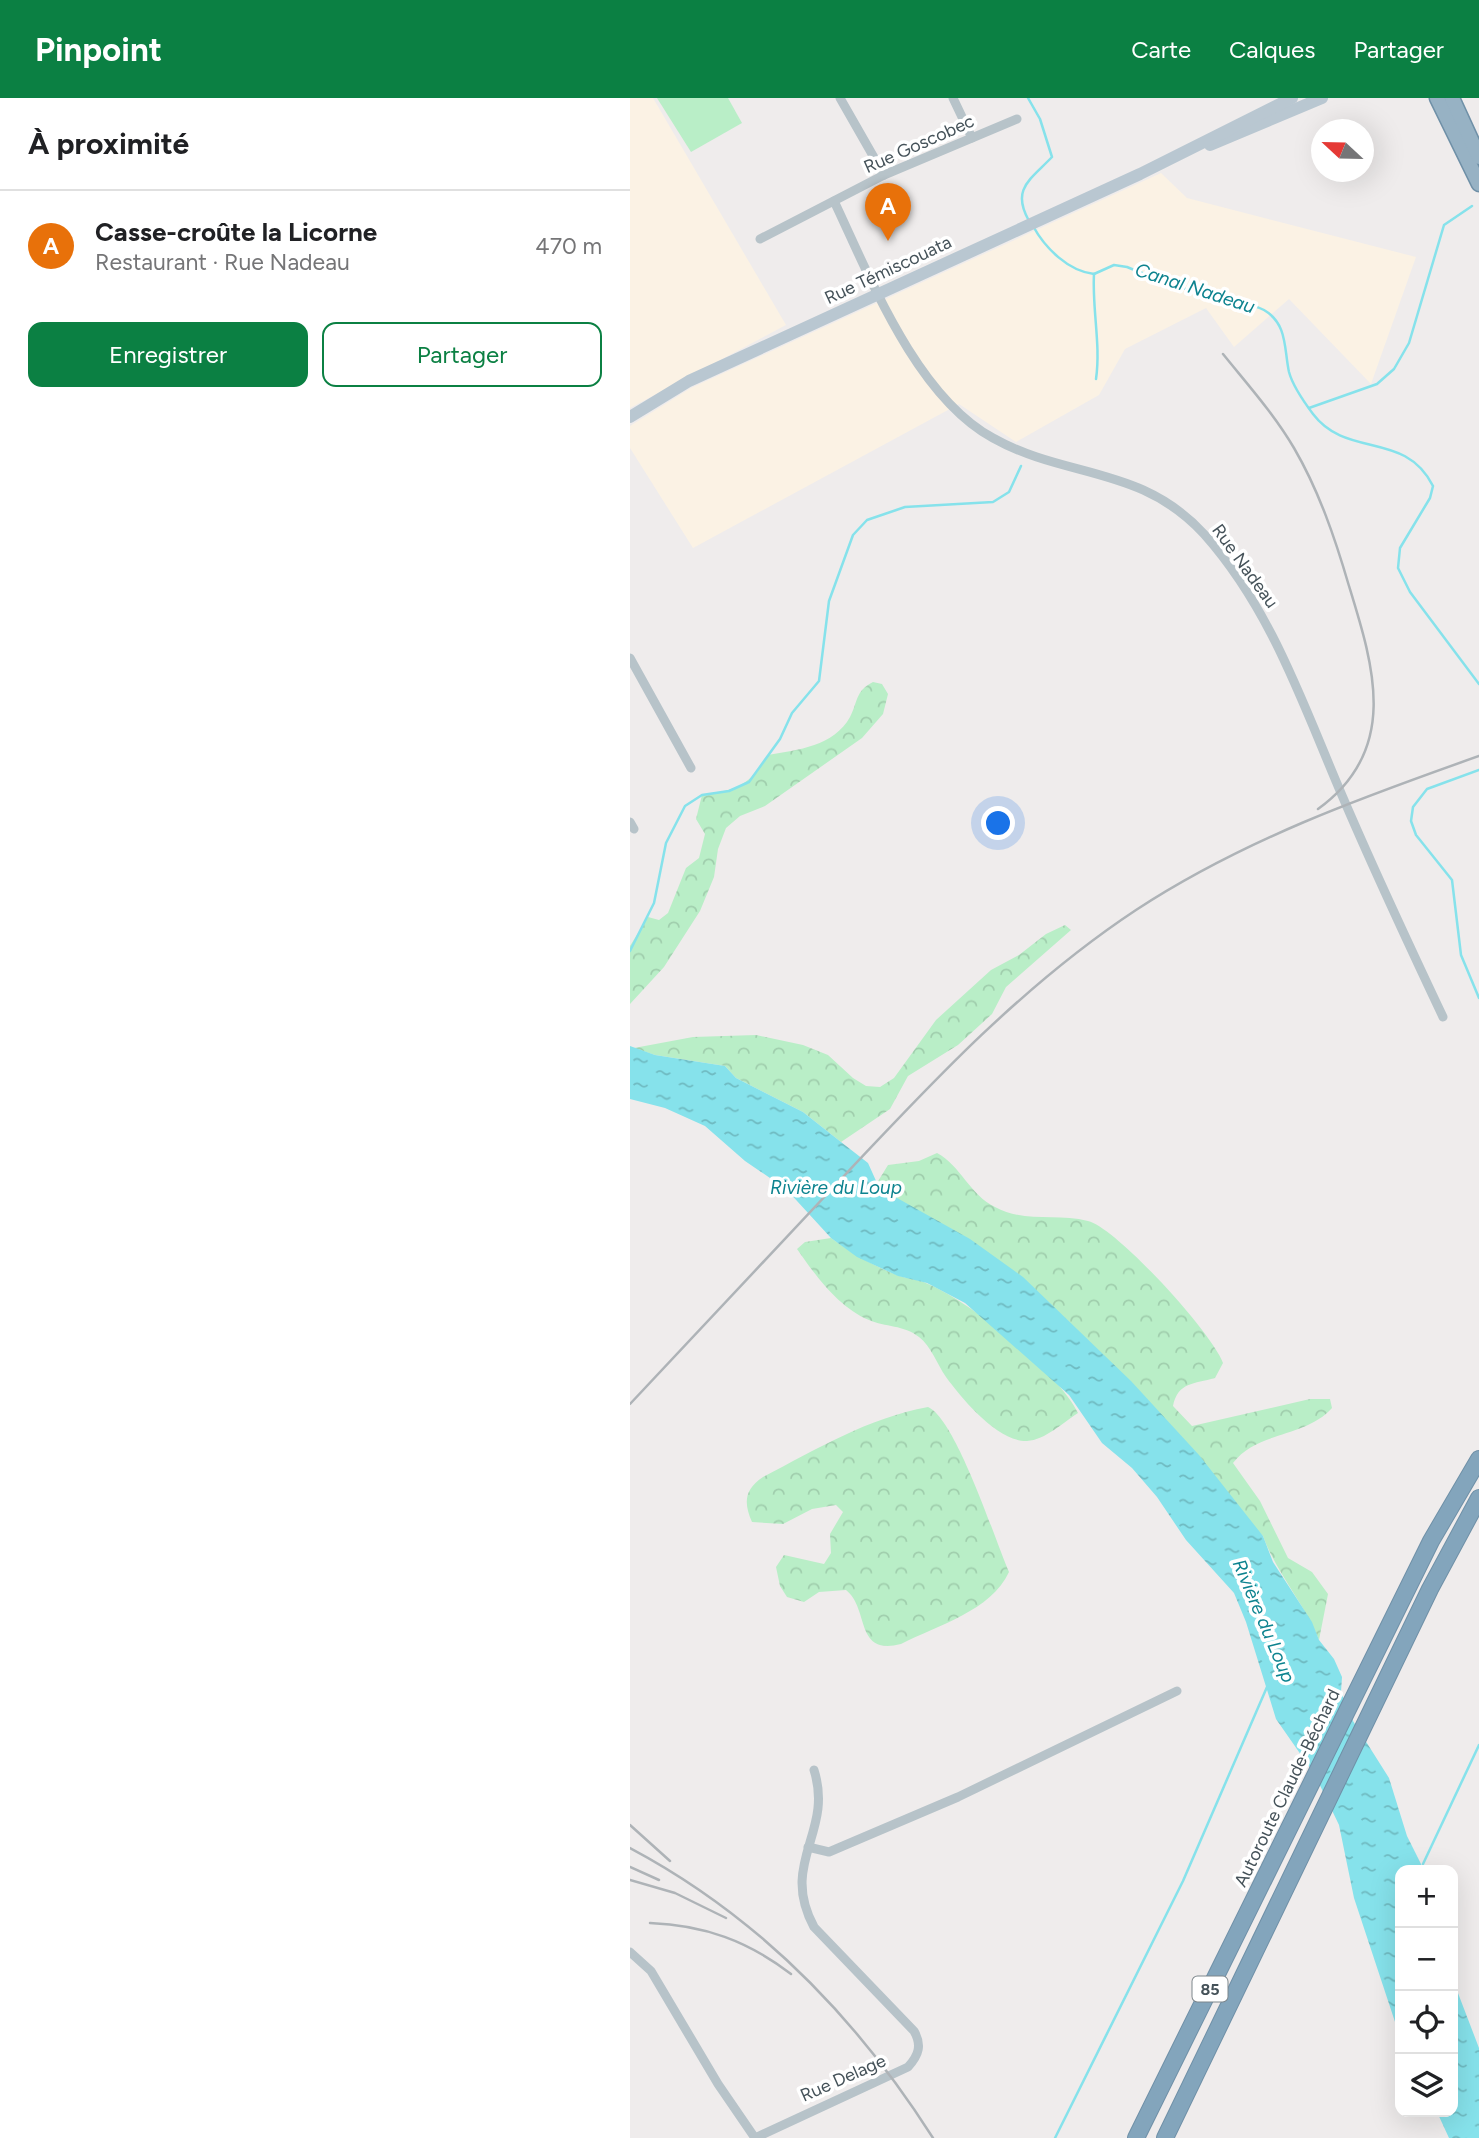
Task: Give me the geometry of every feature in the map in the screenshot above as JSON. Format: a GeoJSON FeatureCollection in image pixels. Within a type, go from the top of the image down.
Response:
{"type":"FeatureCollection","features":[{"type":"Feature","properties":{"kind":"highway"},"geometry":{"type":"LineString","coordinates":[[1437,98],[1479,184]]}},
{"type":"Feature","properties":{"kind":"highway"},"geometry":{"type":"LineString","coordinates":[[1451,98],[1479,157]]}},
{"type":"Feature","properties":{"kind":"highway","name":"Autoroute Claude-Béchard"},"geometry":{"type":"LineString","coordinates":[[1136,2138],[1431,1541],[1479,1459]]}},
{"type":"Feature","properties":{"kind":"highway","name":"85"},"geometry":{"type":"LineString","coordinates":[[1166,2138],[1446,1556],[1479,1498]]}},
{"type":"Feature","properties":{"kind":"main road","name":"Rue Témiscouata"},"geometry":{"type":"LineString","coordinates":[[1164,162],[1292,98]]}},
{"type":"Feature","properties":{"kind":"main road","name":"Rue Témiscouata"},"geometry":{"type":"LineString","coordinates":[[630,417],[689,381],[1031,222],[1164,162],[1322,98]]}},
{"type":"Feature","properties":{"kind":"street"},"geometry":{"type":"LineString","coordinates":[[840,98],[884,175]]}},
{"type":"Feature","properties":{"kind":"street"},"geometry":{"type":"LineString","coordinates":[[953,98],[972,138]]}},
{"type":"Feature","properties":{"kind":"street","name":"Rue Goscobec"},"geometry":{"type":"LineString","coordinates":[[760,239],[884,175],[1017,119]]}},
{"type":"Feature","properties":{"kind":"street","name":"Rue Nadeau"},"geometry":{"type":"LineString","coordinates":[[834,201],[878,294],[911,353],[969,422],[993,438],[1027,453],[1118,478],[1143,488],[1180,512],[1204,534],[1241,584],[1280,648],[1392,910],[1443,1017]]}},
{"type":"Feature","properties":{"kind":"street"},"geometry":{"type":"LineString","coordinates":[[630,658],[691,768]]}},
{"type":"Feature","properties":{"kind":"street"},"geometry":{"type":"LineString","coordinates":[[808,1847],[829,1852],[844,1846],[970,1791],[1177,1691]]}},
{"type":"Feature","properties":{"kind":"street","name":"Rue Delage"},"geometry":{"type":"LineString","coordinates":[[630,1952],[651,1971],[755,2138],[908,2067],[919,2050],[914,2031],[811,1921],[803,1899],[801,1881],[821,1802],[814,1770]]}},
{"type":"Feature","properties":{"kind":"shaded area"},"geometry":{"type":"Polygon","coordinates":[[[630,98],[653,98],[786,325],[630,408],[630,98]]]}},
{"type":"Feature","properties":{"kind":"shaded area"},"geometry":{"type":"Polygon","coordinates":[[[1161,173],[1187,198],[1416,257],[1371,384],[1289,299],[1234,347],[1206,308],[1125,349],[1099,395],[1016,442],[959,404],[693,548],[630,448],[630,426],[691,388],[1161,173]]]}},
{"type":"Feature","properties":{"kind":"green space"},"geometry":{"type":"Polygon","coordinates":[[[657,98],[728,98],[742,123],[691,152],[657,98]]]}},
{"type":"Feature","properties":{"kind":"green space"},"geometry":{"type":"Polygon","coordinates":[[[873,682],[882,684],[888,694],[883,714],[862,738],[765,806],[740,816],[726,828],[718,849],[714,877],[700,911],[664,967],[630,1004],[630,946],[648,917],[659,920],[668,913],[686,868],[699,858],[705,834],[696,819],[702,795],[741,785],[755,774],[768,755],[814,745],[835,734],[850,717],[860,693],[873,682]]]}},
{"type":"Feature","properties":{"kind":"green space"},"geometry":{"type":"Polygon","coordinates":[[[1065,925],[1071,930],[1006,987],[992,1014],[958,1045],[908,1076],[890,1109],[841,1142],[803,1112],[736,1078],[725,1066],[655,1055],[634,1048],[693,1037],[756,1035],[803,1045],[828,1055],[866,1086],[880,1087],[894,1078],[936,1020],[991,970],[1019,955],[1046,934],[1065,925]]]}},
{"type":"Feature","properties":{"kind":"green space"},"geometry":{"type":"Polygon","coordinates":[[[937,1153],[953,1165],[986,1202],[1006,1212],[1088,1221],[1102,1228],[1163,1284],[1202,1330],[1223,1363],[1215,1378],[1188,1385],[1175,1398],[1173,1406],[1192,1426],[1310,1399],[1330,1399],[1332,1408],[1321,1418],[1255,1445],[1233,1463],[1260,1501],[1288,1558],[1312,1572],[1328,1594],[1319,1640],[1263,1536],[877,1183],[888,1165],[919,1161],[937,1153]]]}},
{"type":"Feature","properties":{"kind":"green space"},"geometry":{"type":"Polygon","coordinates":[[[831,1238],[880,1268],[928,1284],[967,1306],[1033,1359],[1068,1396],[1078,1413],[1034,1440],[1027,1441],[1004,1435],[971,1407],[953,1386],[923,1341],[907,1330],[858,1315],[820,1280],[797,1249],[805,1242],[831,1238]]]}},
{"type":"Feature","properties":{"kind":"green space"},"geometry":{"type":"Polygon","coordinates":[[[928,1407],[939,1416],[962,1456],[1009,1572],[1001,1586],[977,1607],[901,1644],[886,1646],[869,1637],[858,1608],[846,1590],[819,1592],[804,1602],[787,1597],[780,1586],[776,1567],[784,1555],[824,1564],[831,1553],[830,1534],[843,1512],[836,1505],[812,1509],[783,1524],[752,1522],[747,1508],[747,1496],[752,1486],[763,1477],[823,1445],[885,1419],[928,1407]]]}},
{"type":"Feature","properties":{"kind":"water","name":"Rivière du Loup"},"geometry":{"type":"Polygon","coordinates":[[[630,1046],[655,1055],[725,1066],[736,1078],[803,1112],[868,1163],[877,1183],[890,1194],[970,1239],[1023,1277],[1131,1381],[1199,1455],[1263,1536],[1273,1562],[1312,1622],[1319,1640],[1334,1659],[1342,1677],[1341,1692],[1353,1721],[1389,1778],[1407,1836],[1422,1865],[1395,1865],[1395,2022],[1354,1898],[1339,1825],[1315,1775],[1276,1719],[1246,1622],[1234,1593],[1186,1540],[1157,1497],[1132,1468],[1102,1443],[1069,1395],[965,1303],[927,1283],[898,1276],[857,1257],[831,1238],[786,1189],[745,1161],[705,1126],[665,1108],[630,1099],[630,1046]]]}},
{"type":"Feature","properties":{"kind":"water"},"geometry":{"type":"Polygon","coordinates":[[[1458,1993],[1479,2048],[1479,2138],[1449,2138],[1439,2117],[1458,2117],[1458,1993]]]}},
{"type":"Feature","properties":{"kind":"waterway"},"geometry":{"type":"LineString","coordinates":[[1028,98],[1040,119],[1052,157],[1030,179],[1023,193],[1022,201],[1029,221]]}},
{"type":"Feature","properties":{"kind":"waterway"},"geometry":{"type":"LineString","coordinates":[[1309,408],[1377,384],[1394,369],[1409,343],[1444,225],[1472,206]]}},
{"type":"Feature","properties":{"kind":"waterway"},"geometry":{"type":"LineString","coordinates":[[1033,226],[1058,257],[1075,268],[1094,274]]}},
{"type":"Feature","properties":{"kind":"waterway","name":"Canal Nadeau"},"geometry":{"type":"LineString","coordinates":[[1094,274],[1114,265],[1127,267],[1197,293],[1264,310],[1272,316],[1281,330],[1291,378],[1313,414],[1327,428],[1342,436],[1392,450],[1407,457],[1421,469],[1433,486],[1430,498],[1400,548],[1398,568],[1410,592],[1479,684]]}},
{"type":"Feature","properties":{"kind":"waterway"},"geometry":{"type":"LineString","coordinates":[[1094,274],[1098,353],[1096,379]]}},
{"type":"Feature","properties":{"kind":"waterway"},"geometry":{"type":"LineString","coordinates":[[630,951],[654,903],[666,843],[685,806],[702,795],[729,791],[749,782],[780,739],[792,713],[819,681],[829,601],[853,535],[867,520],[905,507],[993,502],[1009,492],[1021,466]]}},
{"type":"Feature","properties":{"kind":"waterway","name":"Canal Nadeau"},"geometry":{"type":"LineString","coordinates":[[1479,770],[1427,789],[1413,807],[1411,821],[1416,835],[1452,880],[1461,955],[1479,998]]}},
{"type":"Feature","properties":{"kind":"waterway"},"geometry":{"type":"LineString","coordinates":[[1055,2138],[1183,1881],[1267,1687]]}},
{"type":"Feature","properties":{"kind":"waterway"},"geometry":{"type":"LineString","coordinates":[[1423,1864],[1479,1745]]}},
{"type":"Feature","properties":{"kind":"railway"},"geometry":{"type":"LineString","coordinates":[[1223,354],[1278,423],[1311,481],[1338,550],[1366,647],[1374,706],[1370,734],[1361,761],[1344,786],[1318,809]]}},
{"type":"Feature","properties":{"kind":"railway"},"geometry":{"type":"LineString","coordinates":[[630,1404],[946,1069],[1018,1001],[1095,939],[1136,910],[1218,862],[1303,822],[1479,756]]}},
{"type":"Feature","properties":{"kind":"railway"},"geometry":{"type":"LineString","coordinates":[[630,1825],[670,1861]]}},
{"type":"Feature","properties":{"kind":"railway"},"geometry":{"type":"LineString","coordinates":[[630,1848],[721,1905],[801,1973],[871,2051],[933,2138]]}},
{"type":"Feature","properties":{"kind":"railway"},"geometry":{"type":"LineString","coordinates":[[630,1867],[659,1880]]}},
{"type":"Feature","properties":{"kind":"railway"},"geometry":{"type":"LineString","coordinates":[[630,1880],[675,1893],[726,1918]]}},
{"type":"Feature","properties":{"kind":"railway"},"geometry":{"type":"LineString","coordinates":[[650,1923],[689,1927],[725,1937],[758,1952],[791,1974]]}},
{"type":"Feature","properties":{"kind":"place","name":"Casse-croûte la Licorne"},"geometry":{"type":"Point","coordinates":[888,241]}}]}
